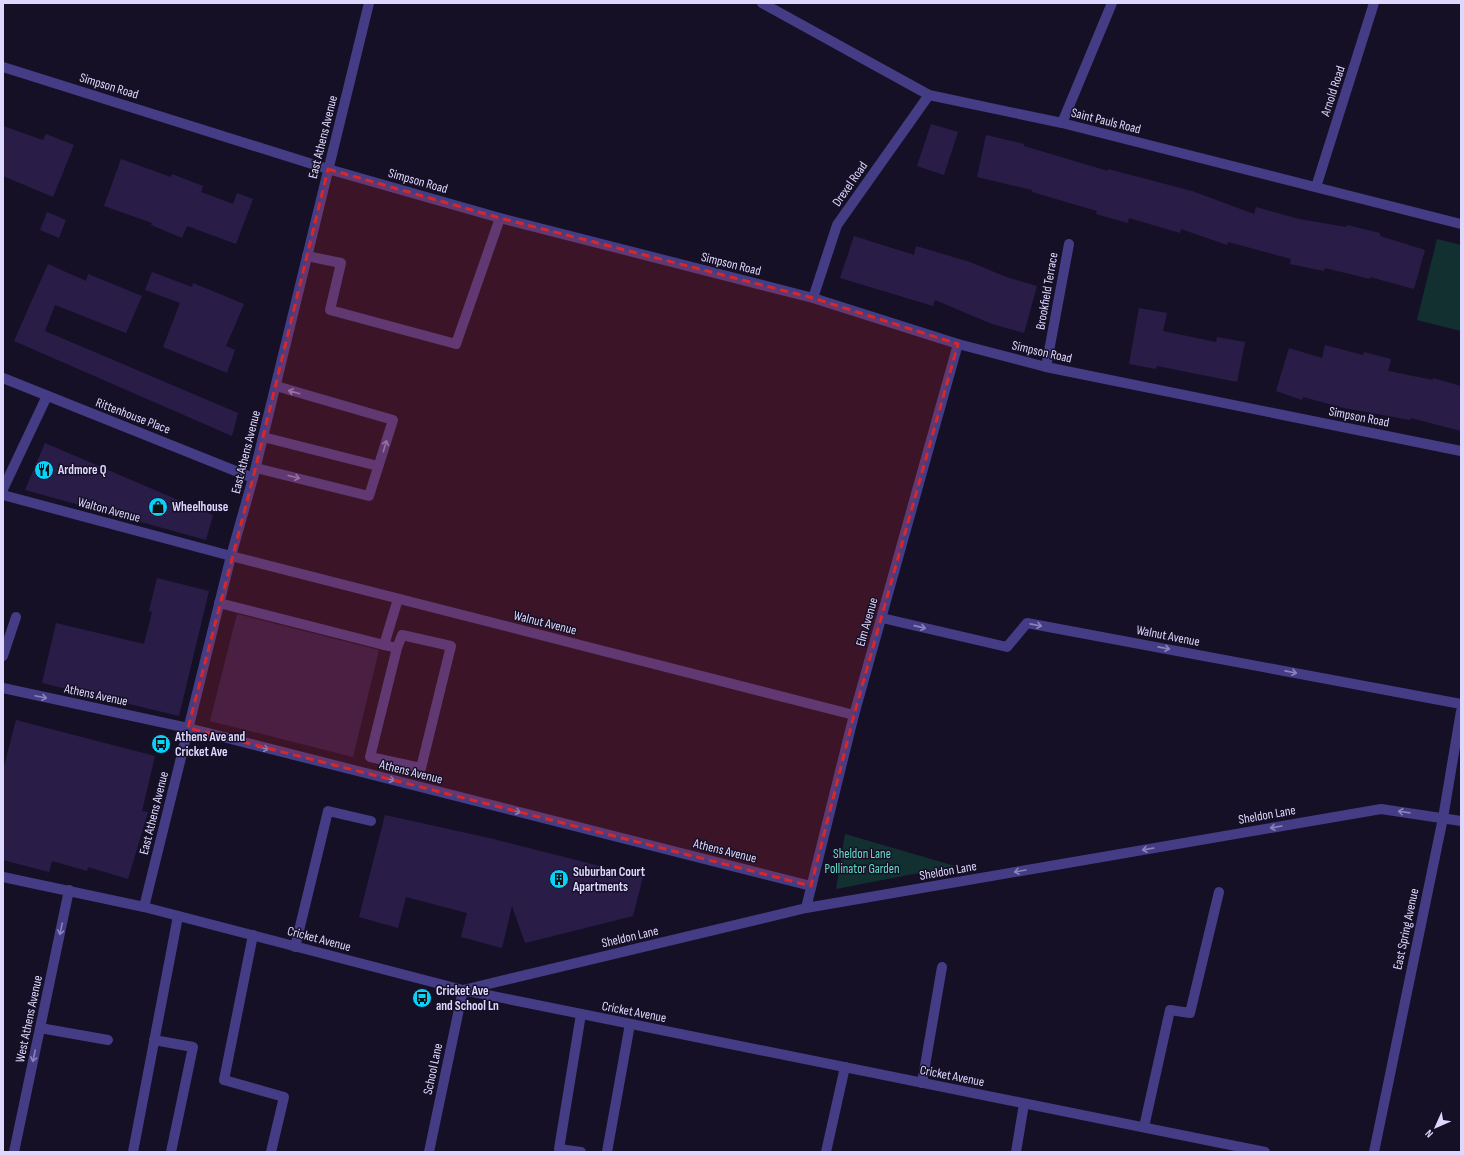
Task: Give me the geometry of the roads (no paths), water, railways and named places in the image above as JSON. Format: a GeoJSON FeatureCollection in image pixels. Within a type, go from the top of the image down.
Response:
{"type":"FeatureCollection","features":[{"type":"Feature","properties":{"kind":"street","name":"East Athens Avenue"},"geometry":{"type":"LineString","coordinates":[[144,907],[231,556],[255,473],[328,169],[370,3]]}},
{"type":"Feature","properties":{"kind":"street","name":"Saint Pauls Road"},"geometry":{"type":"LineString","coordinates":[[762,3],[928,95],[1062,123],[1461,224]]}},
{"type":"Feature","properties":{"kind":"street"},"geometry":{"type":"LineString","coordinates":[[1062,123],[1112,3]]}},
{"type":"Feature","properties":{"kind":"street","name":"Arnold Road"},"geometry":{"type":"LineString","coordinates":[[1316,187],[1374,3]]}},
{"type":"Feature","properties":{"kind":"street","name":"Simpson Road"},"geometry":{"type":"LineString","coordinates":[[3,67],[328,169],[500,218],[813,298],[958,344],[1046,367],[1461,451]]}},
{"type":"Feature","properties":{"kind":"street","name":"Drexel Road"},"geometry":{"type":"LineString","coordinates":[[813,298],[837,225],[928,95]]}},
{"type":"Feature","properties":{"kind":"street"},"geometry":{"type":"LineString","coordinates":[[307,256],[340,263],[330,310],[456,344],[500,218]]}},
{"type":"Feature","properties":{"kind":"street","name":"Brookfield Terrace"},"geometry":{"type":"LineString","coordinates":[[1046,367],[1069,244]]}},
{"type":"Feature","properties":{"kind":"street","name":"Elm Avenue"},"geometry":{"type":"LineString","coordinates":[[806,908],[854,715],[958,344]]}},
{"type":"Feature","properties":{"kind":"street","name":"Rittenhouse Place"},"geometry":{"type":"LineString","coordinates":[[3,378],[47,396],[255,473],[369,496],[378,466]]}},
{"type":"Feature","properties":{"kind":"street"},"geometry":{"type":"LineString","coordinates":[[263,437],[378,466],[393,420],[276,386]]}},
{"type":"Feature","properties":{"kind":"street"},"geometry":{"type":"LineString","coordinates":[[3,489],[47,396]]}},
{"type":"Feature","properties":{"kind":"street","name":"Walton Avenue"},"geometry":{"type":"LineString","coordinates":[[3,496],[231,556]]}},
{"type":"Feature","properties":{"kind":"street","name":"Walnut Avenue"},"geometry":{"type":"LineString","coordinates":[[231,556],[854,715]]}},
{"type":"Feature","properties":{"kind":"street"},"geometry":{"type":"LineString","coordinates":[[384,645],[398,598]]}},
{"type":"Feature","properties":{"kind":"street"},"geometry":{"type":"LineString","coordinates":[[219,603],[397,648]]}},
{"type":"Feature","properties":{"kind":"street"},"geometry":{"type":"LineString","coordinates":[[3,656],[16,616]]}},
{"type":"Feature","properties":{"kind":"street","name":"Walnut Avenue"},"geometry":{"type":"LineString","coordinates":[[882,618],[1007,647],[1028,623],[1461,704]]}},
{"type":"Feature","properties":{"kind":"street"},"geometry":{"type":"LineString","coordinates":[[402,635],[451,646],[421,768],[370,757],[397,648],[402,635]]}},
{"type":"Feature","properties":{"kind":"street","name":"Athens Avenue"},"geometry":{"type":"LineString","coordinates":[[3,688],[188,728],[812,886]]}},
{"type":"Feature","properties":{"kind":"street","name":"East Spring Avenue"},"geometry":{"type":"LineString","coordinates":[[1374,1152],[1442,818],[1461,711]]}},
{"type":"Feature","properties":{"kind":"street","name":"Sheldon Lane"},"geometry":{"type":"LineString","coordinates":[[463,990],[806,908],[1381,809],[1461,821]]}},
{"type":"Feature","properties":{"kind":"street"},"geometry":{"type":"LineString","coordinates":[[296,947],[328,811],[371,821]]}},
{"type":"Feature","properties":{"kind":"street","name":"Cricket Avenue"},"geometry":{"type":"LineString","coordinates":[[3,877],[144,907],[463,990],[1259,1151]]}},
{"type":"Feature","properties":{"kind":"street","name":"West Athens Avenue"},"geometry":{"type":"LineString","coordinates":[[14,1152],[69,890]]}},
{"type":"Feature","properties":{"kind":"street"},"geometry":{"type":"LineString","coordinates":[[1144,1127],[1170,1010],[1190,1013],[1219,892]]}},
{"type":"Feature","properties":{"kind":"street"},"geometry":{"type":"LineString","coordinates":[[133,1152],[178,916]]}},
{"type":"Feature","properties":{"kind":"street"},"geometry":{"type":"LineString","coordinates":[[253,935],[224,1080],[284,1097],[271,1152]]}},
{"type":"Feature","properties":{"kind":"street"},"geometry":{"type":"LineString","coordinates":[[922,1083],[942,966]]}},
{"type":"Feature","properties":{"kind":"street","name":"School Lane"},"geometry":{"type":"LineString","coordinates":[[429,1152],[463,990]]}},
{"type":"Feature","properties":{"kind":"street"},"geometry":{"type":"LineString","coordinates":[[581,1014],[559,1148],[581,1152]]}},
{"type":"Feature","properties":{"kind":"street"},"geometry":{"type":"LineString","coordinates":[[607,1152],[630,1024]]}},
{"type":"Feature","properties":{"kind":"street"},"geometry":{"type":"LineString","coordinates":[[40,1028],[108,1040]]}},
{"type":"Feature","properties":{"kind":"street"},"geometry":{"type":"LineString","coordinates":[[154,1040],[193,1047],[171,1152]]}},
{"type":"Feature","properties":{"kind":"street"},"geometry":{"type":"LineString","coordinates":[[826,1152],[845,1067]]}},
{"type":"Feature","properties":{"kind":"street"},"geometry":{"type":"LineString","coordinates":[[1016,1152],[1024,1104]]}},
{"type":"Feature","properties":{"kind":"place","name":"Ardmore Q"},"geometry":{"type":"Point","coordinates":[44,470]}},
{"type":"Feature","properties":{"kind":"place","name":"Wheelhouse"},"geometry":{"type":"Point","coordinates":[158,507]}},
{"type":"Feature","properties":{"kind":"place","name":"Athens Ave and Cricket Ave"},"geometry":{"type":"Point","coordinates":[161,744]}},
{"type":"Feature","properties":{"kind":"place","name":"Suburban Court Apartments"},"geometry":{"type":"Point","coordinates":[559,879]}},
{"type":"Feature","properties":{"kind":"place","name":"Cricket Ave and School Ln"},"geometry":{"type":"Point","coordinates":[422,998]}},
{"type":"Feature","properties":{"kind":"park label","name":"Sheldon Lane Pollinator Garden"},"geometry":{"type":"Point","coordinates":[862,862]}}]}
